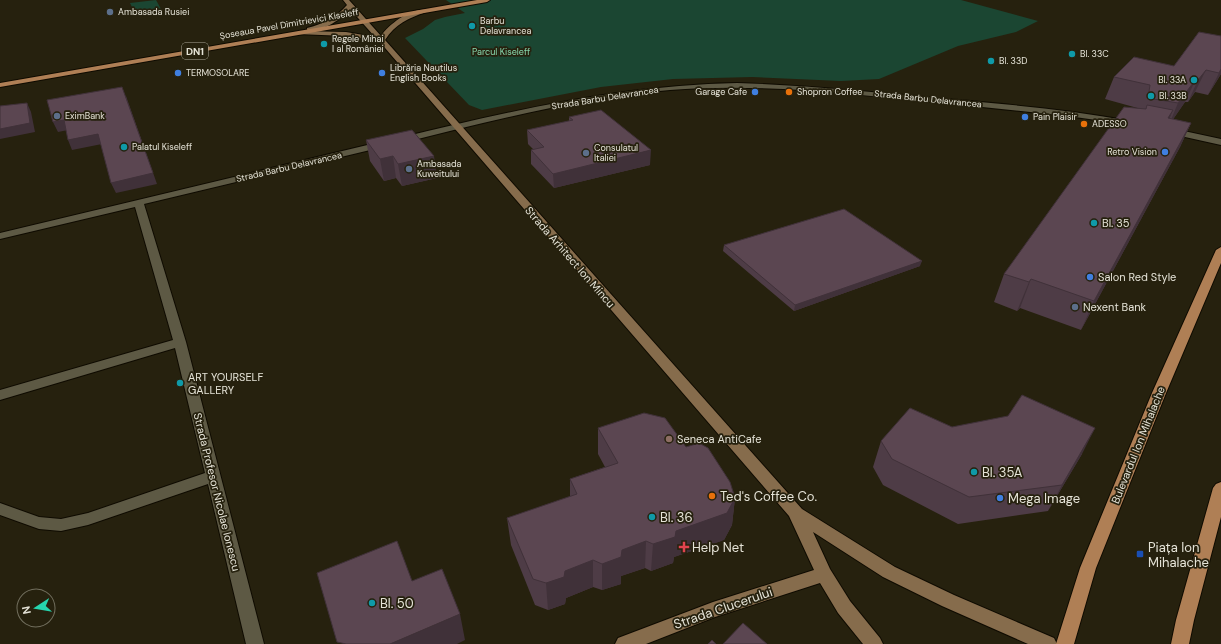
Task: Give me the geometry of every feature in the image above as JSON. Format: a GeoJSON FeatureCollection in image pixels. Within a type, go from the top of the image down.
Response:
{"type":"FeatureCollection","features":[{"type":"Feature","properties":{"kind":"main road","name":"Șoseaua Pavel Dimitrievici Kiseleff"},"geometry":{"type":"LineString","coordinates":[[0,85],[487,0]]}},
{"type":"Feature","properties":{"kind":"main road"},"geometry":{"type":"LineString","coordinates":[[299,33],[335,20],[341,15],[348,2]]}},
{"type":"Feature","properties":{"kind":"main road","name":"Strada Arhitect Ion Mincu"},"geometry":{"type":"LineString","coordinates":[[348,2],[796,513],[888,571],[925,590],[1048,644]]}},
{"type":"Feature","properties":{"kind":"main road"},"geometry":{"type":"LineString","coordinates":[[299,33],[346,34],[382,40],[389,28],[396,23],[424,11]]}},
{"type":"Feature","properties":{"kind":"main road","name":"Bulevardul Ion Mihalache"},"geometry":{"type":"LineString","coordinates":[[1065,644],[1088,568],[1159,393],[1221,250]]}},
{"type":"Feature","properties":{"kind":"main road"},"geometry":{"type":"LineString","coordinates":[[1180,644],[1185,620],[1221,488]]}},
{"type":"Feature","properties":{"kind":"main road","name":"Strada Arhitect Ion Mincu"},"geometry":{"type":"LineString","coordinates":[[796,513],[824,574],[844,607],[874,644]]}},
{"type":"Feature","properties":{"kind":"main road","name":"Strada Clucerului"},"geometry":{"type":"LineString","coordinates":[[624,644],[714,610],[824,574]]}},
{"type":"Feature","properties":{"kind":"street","name":"Strada Barbu Delavrancea"},"geometry":{"type":"LineString","coordinates":[[0,236],[456,127],[619,94],[669,88],[736,85],[796,87],[893,95],[1062,113],[1138,124]]}},
{"type":"Feature","properties":{"kind":"street"},"geometry":{"type":"LineString","coordinates":[[1159,128],[1221,142]]}},
{"type":"Feature","properties":{"kind":"street","name":"Strada Profesor Nicolae Ionescu"},"geometry":{"type":"LineString","coordinates":[[139,203],[180,342],[255,644]]}},
{"type":"Feature","properties":{"kind":"street"},"geometry":{"type":"LineString","coordinates":[[0,395],[180,342]]}},
{"type":"Feature","properties":{"kind":"street"},"geometry":{"type":"LineString","coordinates":[[0,509],[39,523],[61,525],[88,519],[214,476]]}},
{"type":"Feature","properties":{"kind":"green space"},"geometry":{"type":"Polygon","coordinates":[[[156,0],[161,9],[135,13],[130,3],[156,0]]]}},
{"type":"Feature","properties":{"kind":"green space","name":"Parcul Kiseleff"},"geometry":{"type":"Polygon","coordinates":[[[446,0],[961,0],[1038,21],[1016,32],[958,46],[879,79],[841,81],[752,77],[673,79],[601,87],[482,110],[469,105],[405,38],[423,29],[435,20],[465,13],[446,0]]]}},
{"type":"Feature","properties":{"kind":"building"},"geometry":{"type":"Polygon","coordinates":[[[1199,32],[1221,36],[1221,69],[1219,73],[1206,70],[1198,80],[1196,79],[1178,103],[1148,98],[1150,85],[1114,77],[1134,57],[1174,66],[1199,32]]]}},
{"type":"Feature","properties":{"kind":"building","name":"Palatul Kiseleff"},"geometry":{"type":"Polygon","coordinates":[[[122,87],[153,173],[111,183],[98,134],[68,140],[64,120],[53,122],[47,100],[122,87]]]}},
{"type":"Feature","properties":{"kind":"building"},"geometry":{"type":"Polygon","coordinates":[[[27,103],[30,123],[0,129],[0,106],[27,103]]]}},
{"type":"Feature","properties":{"kind":"building","name":"Bl. 35"},"geometry":{"type":"Polygon","coordinates":[[[1147,105],[1173,110],[1168,118],[1191,123],[1094,301],[1031,279],[1029,282],[1004,274],[1124,107],[1146,109],[1147,105]]]}},
{"type":"Feature","properties":{"kind":"building","name":"Consulatul Italiei"},"geometry":{"type":"Polygon","coordinates":[[[601,110],[651,150],[553,174],[531,150],[544,147],[527,130],[573,120],[569,117],[601,110]]]}},
{"type":"Feature","properties":{"kind":"building"},"geometry":{"type":"Polygon","coordinates":[[[412,130],[434,156],[398,164],[393,156],[380,159],[366,140],[412,130]]]}},
{"type":"Feature","properties":{"kind":"building"},"geometry":{"type":"Polygon","coordinates":[[[844,209],[922,261],[795,305],[724,245],[844,209]]]}},
{"type":"Feature","properties":{"kind":"building"},"geometry":{"type":"Polygon","coordinates":[[[1022,395],[1095,428],[1062,485],[969,497],[892,459],[881,441],[910,408],[952,427],[1008,416],[1022,395]]]}},
{"type":"Feature","properties":{"kind":"building","name":"Bl. 36"},"geometry":{"type":"Polygon","coordinates":[[[644,413],[665,418],[686,447],[699,443],[708,448],[730,482],[735,498],[727,513],[676,531],[675,537],[653,544],[646,541],[622,550],[621,557],[602,564],[593,560],[565,571],[564,577],[546,583],[533,579],[507,518],[577,494],[570,479],[618,463],[598,428],[644,413]]]}},
{"type":"Feature","properties":{"kind":"building","name":"Bl. 50"},"geometry":{"type":"Polygon","coordinates":[[[397,541],[412,581],[442,569],[460,614],[390,644],[346,644],[337,642],[317,573],[397,541]]]}},
{"type":"Feature","properties":{"kind":"building"},"geometry":{"type":"Polygon","coordinates":[[[743,623],[767,644],[723,644],[743,623]]]}},
{"type":"Feature","properties":{"kind":"building"},"geometry":{"type":"Polygon","coordinates":[[[712,640],[716,644],[708,644],[712,640]]]}},
{"type":"Feature","properties":{"kind":"place","name":"Ambasada Rusiei"},"geometry":{"type":"Point","coordinates":[110,12]}},
{"type":"Feature","properties":{"kind":"place","name":"Barbu Delavrancea"},"geometry":{"type":"Point","coordinates":[472,26]}},
{"type":"Feature","properties":{"kind":"place","name":"Regele Mihai I al României"},"geometry":{"type":"Point","coordinates":[324,44]}},
{"type":"Feature","properties":{"kind":"place","name":"Bl. 33C"},"geometry":{"type":"Point","coordinates":[1072,54]}},
{"type":"Feature","properties":{"kind":"place","name":"Bl. 33D"},"geometry":{"type":"Point","coordinates":[991,61]}},
{"type":"Feature","properties":{"kind":"place","name":"TERMOSOLARE"},"geometry":{"type":"Point","coordinates":[178,73]}},
{"type":"Feature","properties":{"kind":"place","name":"Librăria Nautilus English Books"},"geometry":{"type":"Point","coordinates":[382,73]}},
{"type":"Feature","properties":{"kind":"place","name":"Bl. 33A"},"geometry":{"type":"Point","coordinates":[1194,80]}},
{"type":"Feature","properties":{"kind":"place","name":"Garage Cafe"},"geometry":{"type":"Point","coordinates":[755,92]}},
{"type":"Feature","properties":{"kind":"place","name":"Shopron Coffee"},"geometry":{"type":"Point","coordinates":[789,92]}},
{"type":"Feature","properties":{"kind":"place","name":"Bl. 33B"},"geometry":{"type":"Point","coordinates":[1151,96]}},
{"type":"Feature","properties":{"kind":"place","name":"EximBank"},"geometry":{"type":"Point","coordinates":[57,116]}},
{"type":"Feature","properties":{"kind":"place","name":"Pain Plaisir"},"geometry":{"type":"Point","coordinates":[1025,117]}},
{"type":"Feature","properties":{"kind":"place","name":"ADESSO"},"geometry":{"type":"Point","coordinates":[1084,124]}},
{"type":"Feature","properties":{"kind":"place","name":"Palatul Kiseleff"},"geometry":{"type":"Point","coordinates":[124,147]}},
{"type":"Feature","properties":{"kind":"place","name":"Retro Vision"},"geometry":{"type":"Point","coordinates":[1165,152]}},
{"type":"Feature","properties":{"kind":"place","name":"Consulatul Italiei"},"geometry":{"type":"Point","coordinates":[586,153]}},
{"type":"Feature","properties":{"kind":"place","name":"Ambasada Kuweitului"},"geometry":{"type":"Point","coordinates":[409,169]}},
{"type":"Feature","properties":{"kind":"place","name":"Bl. 35"},"geometry":{"type":"Point","coordinates":[1094,223]}},
{"type":"Feature","properties":{"kind":"place","name":"Salon Red Style"},"geometry":{"type":"Point","coordinates":[1090,277]}},
{"type":"Feature","properties":{"kind":"place","name":"Nexent Bank"},"geometry":{"type":"Point","coordinates":[1075,307]}},
{"type":"Feature","properties":{"kind":"place","name":"ART YOURSELF GALLERY"},"geometry":{"type":"Point","coordinates":[180,383]}},
{"type":"Feature","properties":{"kind":"place","name":"Seneca AntiCafe"},"geometry":{"type":"Point","coordinates":[669,439]}},
{"type":"Feature","properties":{"kind":"place","name":"Bl. 35A"},"geometry":{"type":"Point","coordinates":[974,472]}},
{"type":"Feature","properties":{"kind":"place","name":"Ted's Coffee Co."},"geometry":{"type":"Point","coordinates":[712,496]}},
{"type":"Feature","properties":{"kind":"place","name":"Mega Image"},"geometry":{"type":"Point","coordinates":[1000,498]}},
{"type":"Feature","properties":{"kind":"place","name":"Bl. 36"},"geometry":{"type":"Point","coordinates":[652,517]}},
{"type":"Feature","properties":{"kind":"place","name":"Help Net"},"geometry":{"type":"Point","coordinates":[684,547]}},
{"type":"Feature","properties":{"kind":"place","name":"Piața Ion Mihalache"},"geometry":{"type":"Point","coordinates":[1140,554]}},
{"type":"Feature","properties":{"kind":"place","name":"Bl. 50"},"geometry":{"type":"Point","coordinates":[372,603]}}]}
